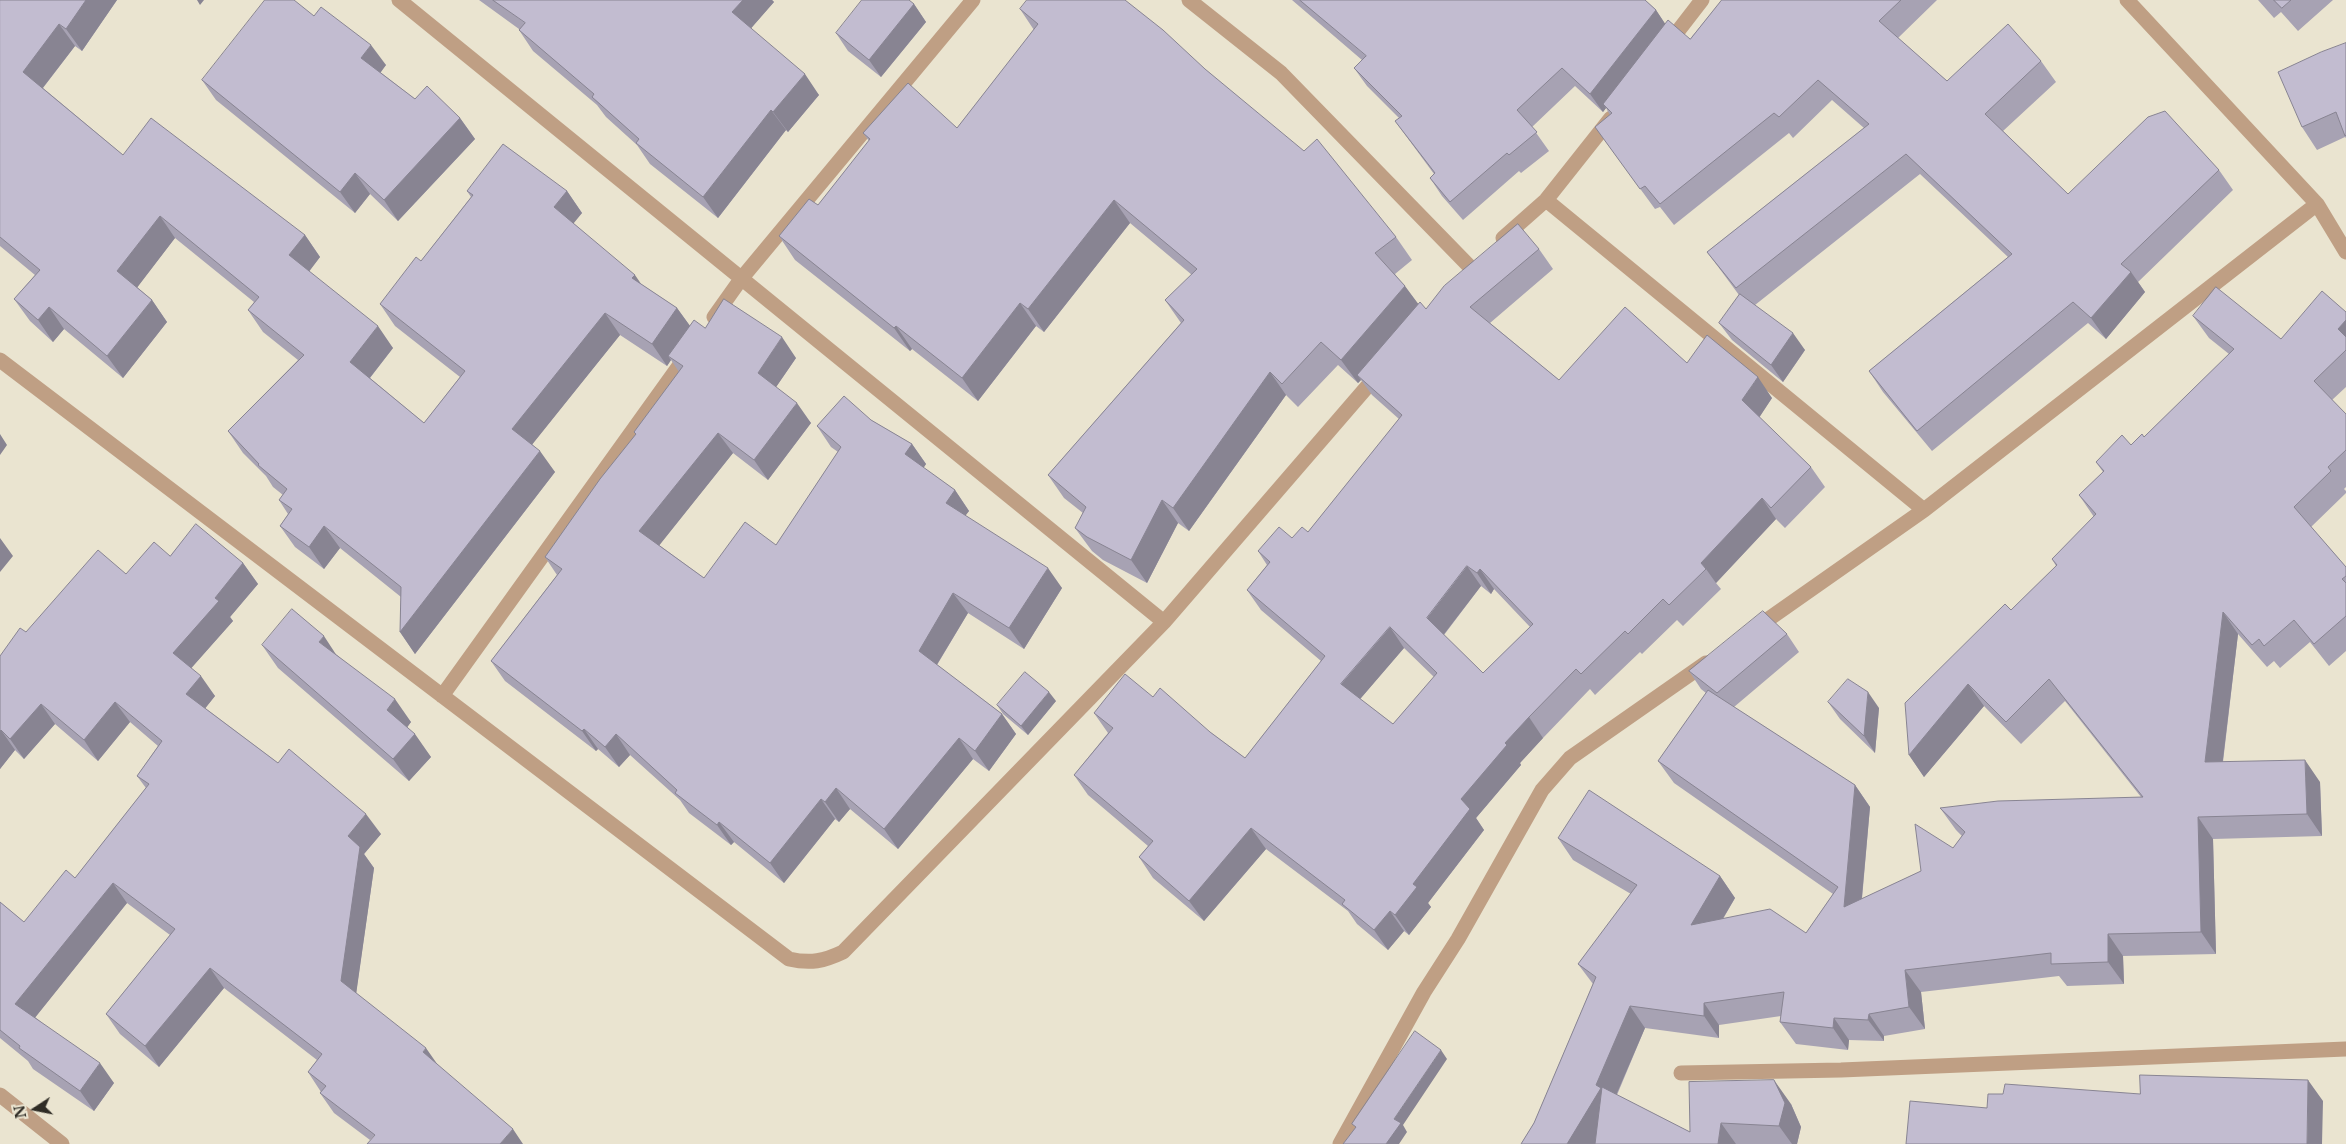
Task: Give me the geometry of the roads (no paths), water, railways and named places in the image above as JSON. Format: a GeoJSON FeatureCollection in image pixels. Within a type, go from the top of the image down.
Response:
{"type":"FeatureCollection","features":[{"type":"Feature","properties":{"kind":"street"},"geometry":{"type":"LineString","coordinates":[[398,0],[1164,622]]}},
{"type":"Feature","properties":{"kind":"street"},"geometry":{"type":"LineString","coordinates":[[707,327],[741,279],[973,0]]}},
{"type":"Feature","properties":{"kind":"street"},"geometry":{"type":"LineString","coordinates":[[1189,0],[1281,73],[1467,271],[1546,200],[1618,110]]}},
{"type":"Feature","properties":{"kind":"street"},"geometry":{"type":"LineString","coordinates":[[1660,55],[1702,0]]}},
{"type":"Feature","properties":{"kind":"street"},"geometry":{"type":"LineString","coordinates":[[2127,0],[2317,204],[2346,252]]}},
{"type":"Feature","properties":{"kind":"street"},"geometry":{"type":"LineString","coordinates":[[1546,200],[1924,510]]}},
{"type":"Feature","properties":{"kind":"street"},"geometry":{"type":"LineString","coordinates":[[1739,640],[1924,510],[2317,204]]}},
{"type":"Feature","properties":{"kind":"street"},"geometry":{"type":"LineString","coordinates":[[442,696],[695,343]]}},
{"type":"Feature","properties":{"kind":"street"},"geometry":{"type":"LineString","coordinates":[[0,360],[789,960],[806,963],[824,961],[844,952],[1164,622],[1385,365]]}},
{"type":"Feature","properties":{"kind":"street"},"geometry":{"type":"LineString","coordinates":[[1340,1144],[1424,992],[1458,939],[1542,790],[1570,758],[1715,656]]}},
{"type":"Feature","properties":{"kind":"street"},"geometry":{"type":"LineString","coordinates":[[1681,1073],[1841,1070],[2346,1048]]}},
{"type":"Feature","properties":{"kind":"street"},"geometry":{"type":"LineString","coordinates":[[0,1095],[62,1144]]}}]}
